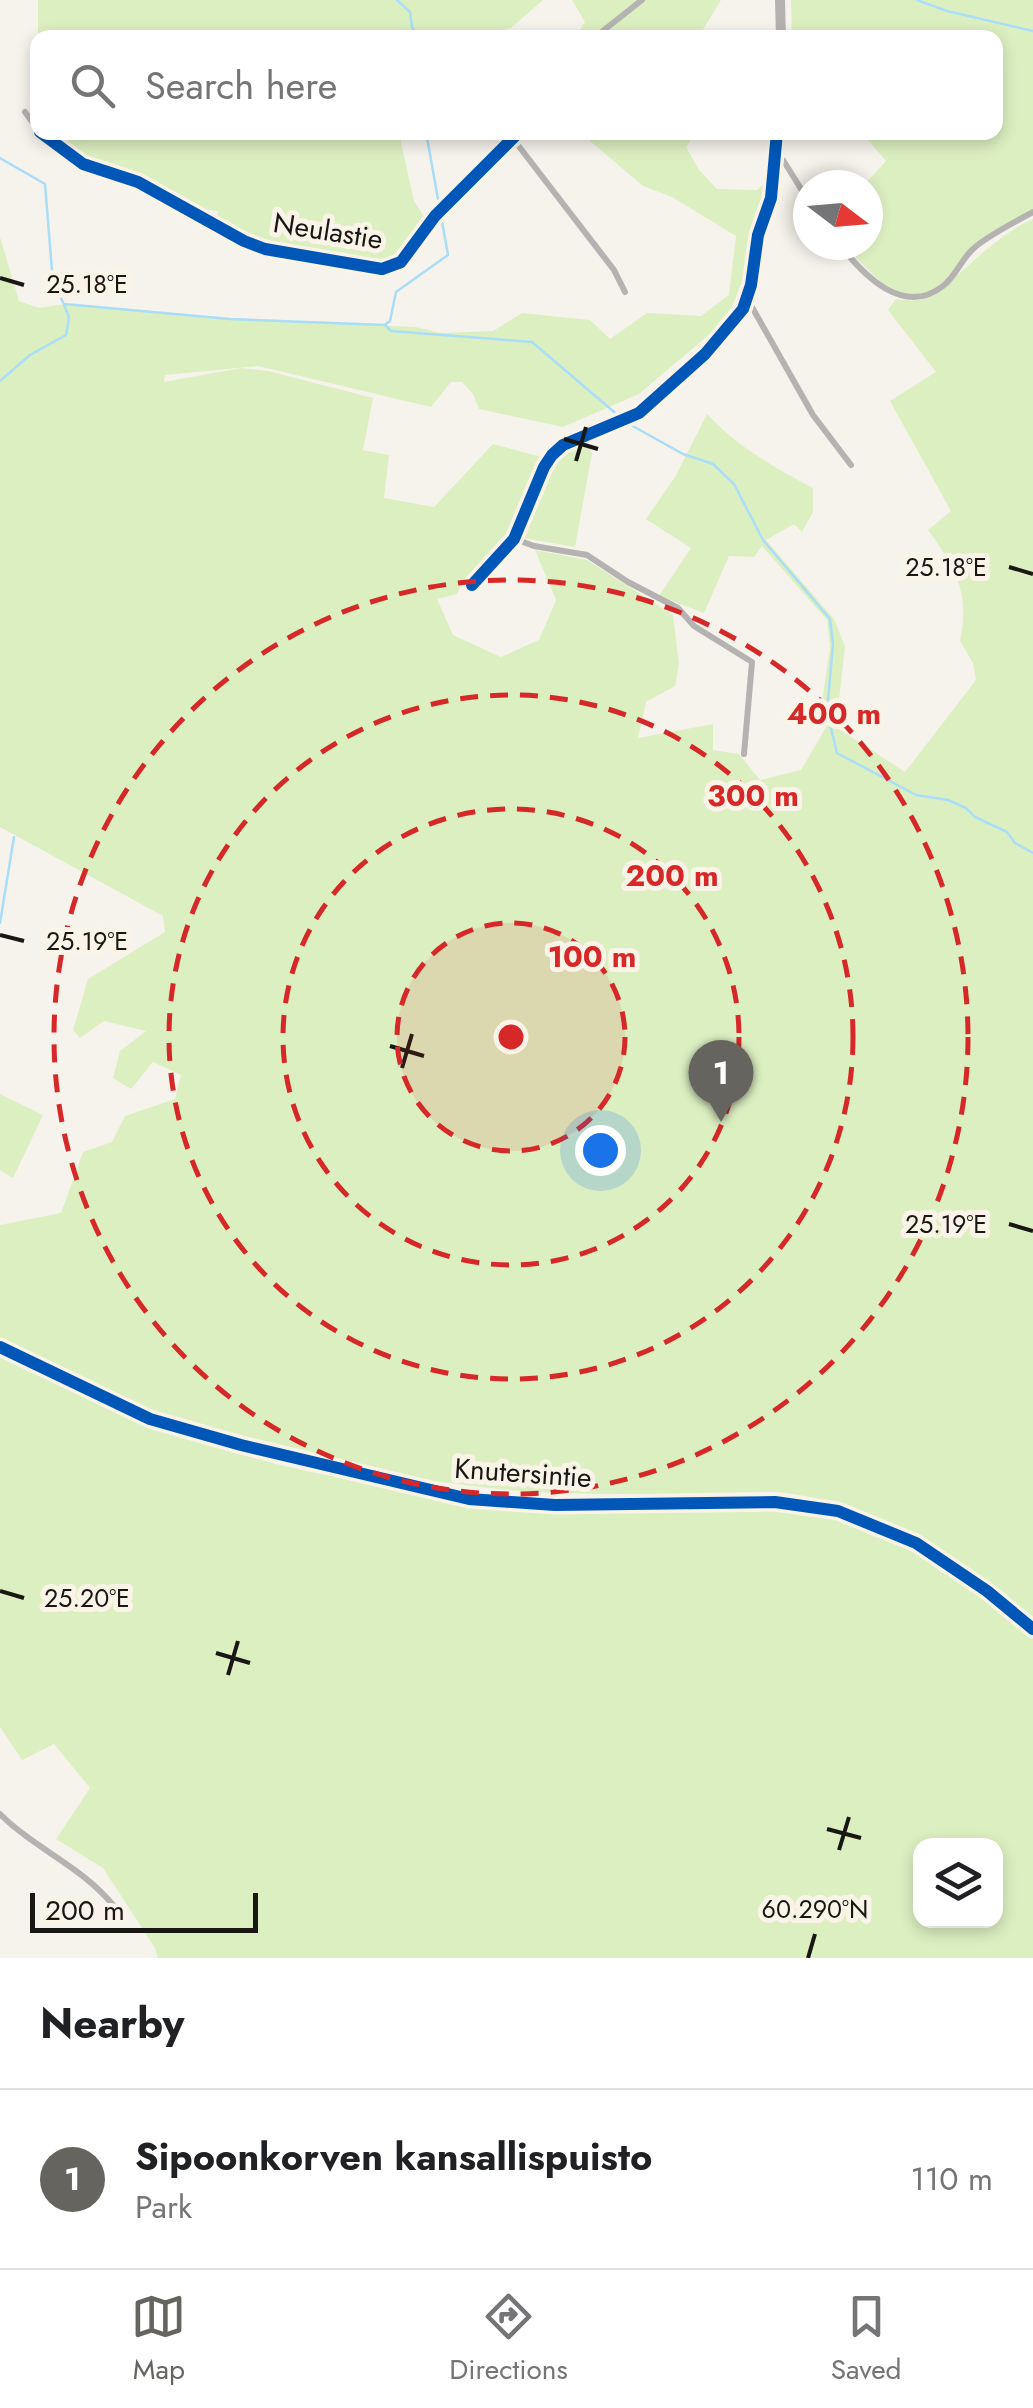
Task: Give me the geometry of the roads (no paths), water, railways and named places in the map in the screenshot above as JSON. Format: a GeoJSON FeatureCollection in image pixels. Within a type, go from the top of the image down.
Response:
{"type":"FeatureCollection","features":[{"type":"Feature","properties":{"kind":"street"},"geometry":{"type":"LineString","coordinates":[[602,30],[642,0]]}},
{"type":"Feature","properties":{"kind":"street"},"geometry":{"type":"LineString","coordinates":[[780,0],[781,30]]}},
{"type":"Feature","properties":{"kind":"street","name":"Neulastie"},"geometry":{"type":"LineString","coordinates":[[25,112],[30,120]]}},
{"type":"Feature","properties":{"kind":"street","name":"Neulastie"},"geometry":{"type":"LineString","coordinates":[[49,140],[83,164],[138,182],[265,249],[382,270],[401,262],[436,216],[513,140]]}},
{"type":"Feature","properties":{"kind":"street"},"geometry":{"type":"LineString","coordinates":[[520,140],[626,292]]}},
{"type":"Feature","properties":{"kind":"street"},"geometry":{"type":"LineString","coordinates":[[472,585],[514,538],[552,455],[563,445],[640,413],[720,338],[748,300],[758,235],[770,198],[777,140]]}},
{"type":"Feature","properties":{"kind":"street"},"geometry":{"type":"LineString","coordinates":[[777,156],[793,175]]}},
{"type":"Feature","properties":{"kind":"street"},"geometry":{"type":"LineString","coordinates":[[855,260],[871,277],[909,299],[941,288],[977,244],[1033,212]]}},
{"type":"Feature","properties":{"kind":"street"},"geometry":{"type":"LineString","coordinates":[[748,300],[813,415],[851,465]]}},
{"type":"Feature","properties":{"kind":"street"},"geometry":{"type":"LineString","coordinates":[[514,538],[534,546],[587,555],[678,608],[694,626],[752,662],[744,754]]}},
{"type":"Feature","properties":{"kind":"street","name":"Knutersintie"},"geometry":{"type":"LineString","coordinates":[[0,1347],[150,1420],[469,1499],[554,1505],[775,1502],[838,1511],[916,1542],[987,1591],[1033,1629]]}},
{"type":"Feature","properties":{"kind":"street"},"geometry":{"type":"LineString","coordinates":[[0,1814],[17,1831],[90,1879],[113,1905]]}},
{"type":"Feature","properties":{"kind":"waterway"},"geometry":{"type":"LineString","coordinates":[[397,0],[410,12],[414,30]]}},
{"type":"Feature","properties":{"kind":"waterway"},"geometry":{"type":"LineString","coordinates":[[917,0],[1033,31]]}},
{"type":"Feature","properties":{"kind":"waterway"},"geometry":{"type":"LineString","coordinates":[[386,324],[396,292],[448,255],[427,140]]}},
{"type":"Feature","properties":{"kind":"waterway"},"geometry":{"type":"LineString","coordinates":[[0,158],[45,184],[53,283],[64,304],[230,319],[385,325],[391,331],[532,342],[620,417]]}},
{"type":"Feature","properties":{"kind":"waterway"},"geometry":{"type":"LineString","coordinates":[[0,381],[30,355],[66,335],[69,318],[64,304]]}},
{"type":"Feature","properties":{"kind":"waterway"},"geometry":{"type":"LineString","coordinates":[[629,424],[683,454],[713,464],[734,484],[763,540],[830,619],[833,644],[827,712],[837,753],[916,795],[948,800],[966,808],[1033,853]]}},
{"type":"Feature","properties":{"kind":"waterway"},"geometry":{"type":"LineString","coordinates":[[0,923],[14,837]]}},
{"type":"Feature","properties":{"kind":"place","name":"Sipoonkorven kansallispuisto"},"geometry":{"type":"Point","coordinates":[721,1122]}}]}
